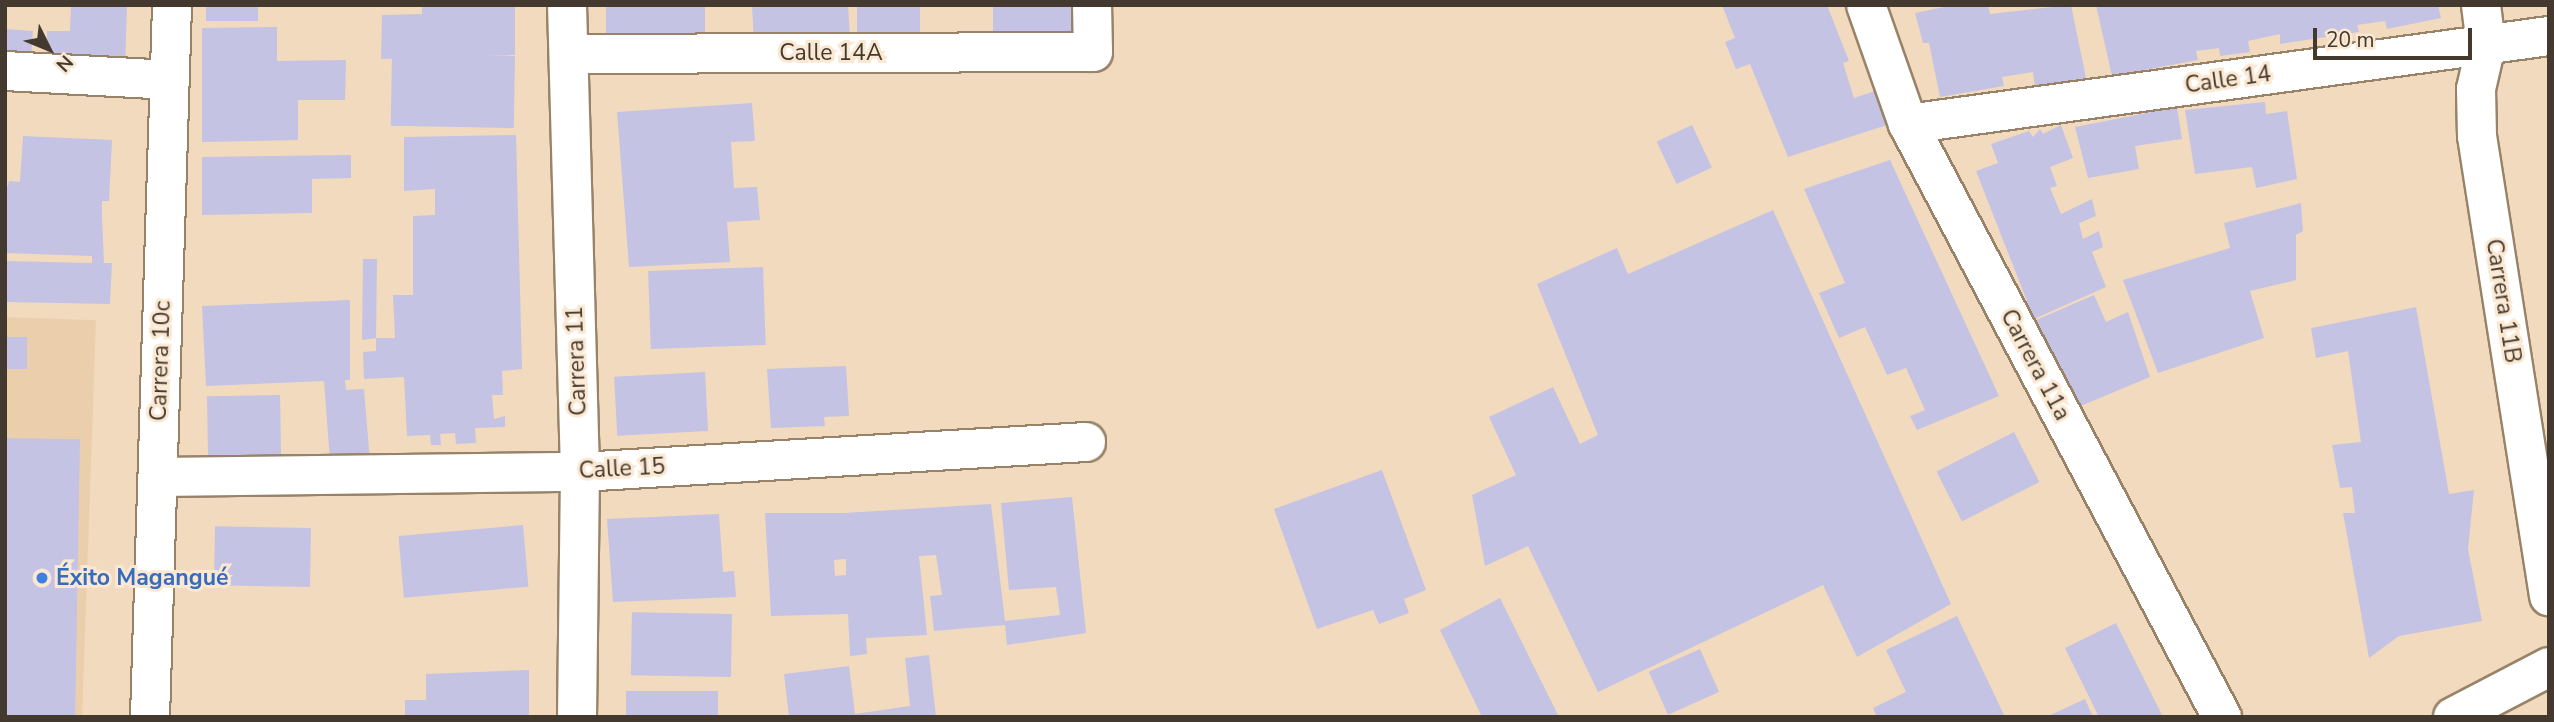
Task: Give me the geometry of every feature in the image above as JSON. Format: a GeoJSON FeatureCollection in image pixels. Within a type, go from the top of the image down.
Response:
{"type":"FeatureCollection","features":[{"type":"Feature","properties":{"kind":"street","name":"Carrera 10c"},"geometry":{"type":"LineString","coordinates":[[150,717],[172,5]]}},
{"type":"Feature","properties":{"kind":"street","name":"Carrera 11"},"geometry":{"type":"LineString","coordinates":[[567,5],[580,472],[577,717]]}},
{"type":"Feature","properties":{"kind":"street","name":"Calle 14A"},"geometry":{"type":"LineString","coordinates":[[569,54],[1093,52],[1093,5]]}},
{"type":"Feature","properties":{"kind":"street","name":"Carrera 11a"},"geometry":{"type":"LineString","coordinates":[[1866,5],[1908,124],[2222,717]]}},
{"type":"Feature","properties":{"kind":"street","name":"Carrera 11B"},"geometry":{"type":"LineString","coordinates":[[2481,5],[2486,45],[2476,89],[2477,136],[2549,596]]}},
{"type":"Feature","properties":{"kind":"street","name":"Calle 14"},"geometry":{"type":"LineString","coordinates":[[1908,124],[2549,36]]}},
{"type":"Feature","properties":{"kind":"street"},"geometry":{"type":"LineString","coordinates":[[5,71],[170,80]]}},
{"type":"Feature","properties":{"kind":"street","name":"Calle 15"},"geometry":{"type":"LineString","coordinates":[[158,477],[580,472],[1086,442]]}},
{"type":"Feature","properties":{"kind":"street"},"geometry":{"type":"LineString","coordinates":[[2453,717],[2549,667]]}},
{"type":"Feature","properties":{"kind":"shaded area","name":"Éxito Magangué"},"geometry":{"type":"Polygon","coordinates":[[[5,317],[96,320],[82,717],[5,717],[5,317]]]}},
{"type":"Feature","properties":{"kind":"building"},"geometry":{"type":"Polygon","coordinates":[[[71,5],[127,5],[125,68],[47,63],[47,31],[70,31],[71,5]]]}},
{"type":"Feature","properties":{"kind":"building"},"geometry":{"type":"Polygon","coordinates":[[[206,5],[258,5],[258,21],[206,21],[206,5]]]}},
{"type":"Feature","properties":{"kind":"building"},"geometry":{"type":"Polygon","coordinates":[[[422,5],[515,5],[515,55],[381,59],[382,15],[422,14],[422,5]]]}},
{"type":"Feature","properties":{"kind":"building"},"geometry":{"type":"Polygon","coordinates":[[[606,5],[705,5],[705,48],[606,48],[606,5]]]}},
{"type":"Feature","properties":{"kind":"building"},"geometry":{"type":"Polygon","coordinates":[[[752,5],[848,5],[850,38],[754,44],[752,5]]]}},
{"type":"Feature","properties":{"kind":"building"},"geometry":{"type":"Polygon","coordinates":[[[857,5],[920,5],[920,37],[857,37],[857,5]]]}},
{"type":"Feature","properties":{"kind":"building"},"geometry":{"type":"Polygon","coordinates":[[[993,5],[1076,5],[1076,41],[993,41],[993,5]]]}},
{"type":"Feature","properties":{"kind":"building"},"geometry":{"type":"Polygon","coordinates":[[[1722,5],[1827,5],[1849,61],[1843,63],[1854,98],[1875,91],[1887,125],[1788,157],[1750,64],[1736,69],[1725,42],[1735,38],[1722,5]]]}},
{"type":"Feature","properties":{"kind":"building"},"geometry":{"type":"Polygon","coordinates":[[[1954,5],[1988,5],[1990,14],[2071,5],[2086,78],[2035,86],[2033,72],[2002,77],[2004,86],[1940,97],[1929,43],[1923,43],[1915,13],[1954,5]]]}},
{"type":"Feature","properties":{"kind":"building"},"geometry":{"type":"Polygon","coordinates":[[[2096,5],[2438,5],[2441,18],[2387,29],[2385,21],[2357,25],[2359,32],[2280,44],[2280,34],[2248,41],[2250,52],[2220,56],[2219,48],[2196,51],[2198,60],[2112,76],[2096,5]]]}},
{"type":"Feature","properties":{"kind":"building"},"geometry":{"type":"Polygon","coordinates":[[[277,27],[277,61],[346,60],[345,100],[298,100],[298,140],[202,142],[202,28],[277,27]]]}},
{"type":"Feature","properties":{"kind":"building"},"geometry":{"type":"Polygon","coordinates":[[[5,29],[33,31],[31,63],[5,61],[5,29]]]}},
{"type":"Feature","properties":{"kind":"building"},"geometry":{"type":"Polygon","coordinates":[[[392,54],[515,56],[514,128],[391,126],[392,54]]]}},
{"type":"Feature","properties":{"kind":"building"},"geometry":{"type":"Polygon","coordinates":[[[2265,102],[2266,114],[2287,111],[2297,179],[2256,188],[2252,167],[2195,174],[2185,110],[2265,102]]]}},
{"type":"Feature","properties":{"kind":"building"},"geometry":{"type":"Polygon","coordinates":[[[752,103],[755,141],[731,142],[734,188],[757,187],[760,220],[727,222],[730,262],[629,267],[617,112],[752,103]]]}},
{"type":"Feature","properties":{"kind":"building"},"geometry":{"type":"Polygon","coordinates":[[[2177,107],[2182,139],[2135,146],[2139,169],[2088,178],[2075,127],[2177,107]]]}},
{"type":"Feature","properties":{"kind":"building"},"geometry":{"type":"Polygon","coordinates":[[[1692,125],[1712,168],[1677,184],[1657,141],[1692,125]]]}},
{"type":"Feature","properties":{"kind":"building"},"geometry":{"type":"Polygon","coordinates":[[[2061,125],[2073,158],[2050,167],[2057,186],[2050,188],[2061,214],[2092,199],[2096,216],[2079,223],[2083,239],[2099,231],[2103,247],[2092,252],[2106,287],[2034,319],[1976,171],[1998,163],[1991,144],[2029,131],[2033,137],[2040,129],[2043,134],[2061,125]]]}},
{"type":"Feature","properties":{"kind":"building"},"geometry":{"type":"Polygon","coordinates":[[[516,135],[522,369],[502,371],[503,395],[492,395],[494,419],[505,416],[505,427],[475,428],[476,443],[456,444],[455,433],[440,434],[441,445],[431,445],[430,435],[407,436],[404,377],[364,379],[363,352],[376,351],[376,338],[395,338],[393,295],[413,295],[413,216],[435,215],[435,189],[404,191],[404,137],[516,135]]]}},
{"type":"Feature","properties":{"kind":"building"},"geometry":{"type":"Polygon","coordinates":[[[23,136],[112,140],[109,201],[102,201],[104,263],[112,263],[110,304],[5,302],[5,261],[92,263],[92,256],[5,253],[5,196],[9,181],[20,182],[23,136]]]}},
{"type":"Feature","properties":{"kind":"building"},"geometry":{"type":"Polygon","coordinates":[[[351,155],[351,178],[312,179],[312,213],[202,215],[202,157],[351,155]]]}},
{"type":"Feature","properties":{"kind":"building"},"geometry":{"type":"Polygon","coordinates":[[[1890,160],[1999,396],[1917,430],[1910,416],[1925,410],[1906,368],[1887,375],[1865,327],[1839,338],[1819,293],[1845,283],[1804,189],[1890,160]]]}},
{"type":"Feature","properties":{"kind":"building"},"geometry":{"type":"Polygon","coordinates":[[[2301,203],[2303,231],[2296,235],[2296,280],[2250,291],[2264,338],[2158,373],[2123,280],[2230,248],[2224,223],[2301,203]]]}},
{"type":"Feature","properties":{"kind":"building"},"geometry":{"type":"Polygon","coordinates":[[[1773,210],[1951,604],[1857,657],[1823,585],[1598,692],[1528,546],[1485,566],[1472,495],[1516,475],[1489,417],[1553,387],[1580,444],[1598,435],[1537,284],[1617,248],[1628,274],[1773,210]]]}},
{"type":"Feature","properties":{"kind":"building"},"geometry":{"type":"Polygon","coordinates":[[[363,259],[377,259],[376,338],[362,340],[363,259]]]}},
{"type":"Feature","properties":{"kind":"building"},"geometry":{"type":"Polygon","coordinates":[[[763,267],[766,345],[651,349],[648,271],[763,267]]]}},
{"type":"Feature","properties":{"kind":"building"},"geometry":{"type":"Polygon","coordinates":[[[2094,295],[2106,322],[2128,312],[2150,377],[2071,410],[2034,321],[2094,295]]]}},
{"type":"Feature","properties":{"kind":"building"},"geometry":{"type":"Polygon","coordinates":[[[350,300],[350,380],[345,380],[346,390],[364,389],[370,461],[330,461],[324,381],[206,386],[202,306],[350,300]]]}},
{"type":"Feature","properties":{"kind":"building"},"geometry":{"type":"Polygon","coordinates":[[[2416,307],[2449,494],[2474,490],[2468,549],[2482,621],[2399,636],[2369,658],[2343,513],[2355,513],[2352,487],[2340,488],[2332,445],[2361,442],[2348,351],[2316,358],[2311,328],[2416,307]]]}},
{"type":"Feature","properties":{"kind":"building"},"geometry":{"type":"Polygon","coordinates":[[[5,337],[27,337],[27,369],[5,369],[5,337]]]}},
{"type":"Feature","properties":{"kind":"building"},"geometry":{"type":"Polygon","coordinates":[[[846,366],[849,416],[824,417],[825,426],[771,428],[767,369],[846,366]]]}},
{"type":"Feature","properties":{"kind":"building"},"geometry":{"type":"Polygon","coordinates":[[[705,372],[708,431],[617,436],[614,377],[705,372]]]}},
{"type":"Feature","properties":{"kind":"building"},"geometry":{"type":"Polygon","coordinates":[[[280,395],[281,459],[208,460],[207,396],[280,395]]]}},
{"type":"Feature","properties":{"kind":"building"},"geometry":{"type":"Polygon","coordinates":[[[2014,432],[2039,482],[1962,521],[1936,471],[2014,432]]]}},
{"type":"Feature","properties":{"kind":"building","name":"Éxito Magangué"},"geometry":{"type":"Polygon","coordinates":[[[5,438],[80,439],[75,717],[5,717],[5,438]]]}},
{"type":"Feature","properties":{"kind":"building"},"geometry":{"type":"Polygon","coordinates":[[[1382,470],[1426,590],[1404,599],[1409,613],[1379,624],[1373,610],[1317,629],[1274,509],[1382,470]]]}},
{"type":"Feature","properties":{"kind":"building"},"geometry":{"type":"Polygon","coordinates":[[[1072,497],[1086,633],[1007,645],[1005,625],[934,631],[930,596],[942,595],[936,555],[919,556],[927,635],[866,638],[867,654],[850,656],[848,614],[771,616],[765,513],[844,513],[991,504],[1005,621],[1060,615],[1056,587],[1009,590],[1001,503],[1072,497]],[[846,559],[834,560],[835,576],[846,575],[846,559]]]}},
{"type":"Feature","properties":{"kind":"building"},"geometry":{"type":"Polygon","coordinates":[[[719,514],[723,572],[734,571],[736,597],[613,602],[607,519],[719,514]]]}},
{"type":"Feature","properties":{"kind":"building"},"geometry":{"type":"Polygon","coordinates":[[[523,525],[528,587],[404,598],[398,536],[523,525]]]}},
{"type":"Feature","properties":{"kind":"building"},"geometry":{"type":"Polygon","coordinates":[[[215,526],[311,528],[310,587],[214,585],[215,526]]]}},
{"type":"Feature","properties":{"kind":"building"},"geometry":{"type":"Polygon","coordinates":[[[1500,598],[1559,717],[1482,717],[1440,630],[1500,598]]]}},
{"type":"Feature","properties":{"kind":"building"},"geometry":{"type":"Polygon","coordinates":[[[632,612],[732,614],[731,677],[631,675],[632,612]]]}},
{"type":"Feature","properties":{"kind":"building"},"geometry":{"type":"Polygon","coordinates":[[[1957,616],[2005,717],[1877,717],[1873,708],[1906,692],[1886,650],[1957,616]]]}},
{"type":"Feature","properties":{"kind":"building"},"geometry":{"type":"Polygon","coordinates":[[[2116,623],[2163,717],[2099,717],[2065,648],[2116,623]]]}},
{"type":"Feature","properties":{"kind":"building"},"geometry":{"type":"Polygon","coordinates":[[[1700,649],[1719,692],[1668,715],[1649,672],[1700,649]]]}},
{"type":"Feature","properties":{"kind":"building"},"geometry":{"type":"Polygon","coordinates":[[[929,655],[936,717],[789,717],[784,674],[849,666],[855,714],[910,706],[905,658],[929,655]]]}},
{"type":"Feature","properties":{"kind":"building"},"geometry":{"type":"Polygon","coordinates":[[[529,670],[529,717],[405,717],[405,700],[426,700],[426,674],[529,670]]]}},
{"type":"Feature","properties":{"kind":"building"},"geometry":{"type":"Polygon","coordinates":[[[626,691],[718,691],[718,717],[626,717],[626,691]]]}},
{"type":"Feature","properties":{"kind":"building"},"geometry":{"type":"Polygon","coordinates":[[[2085,699],[2093,717],[2046,717],[2085,699]]]}},
{"type":"Feature","properties":{"kind":"place","name":"Éxito Magangué"},"geometry":{"type":"Point","coordinates":[42,578]}}]}
